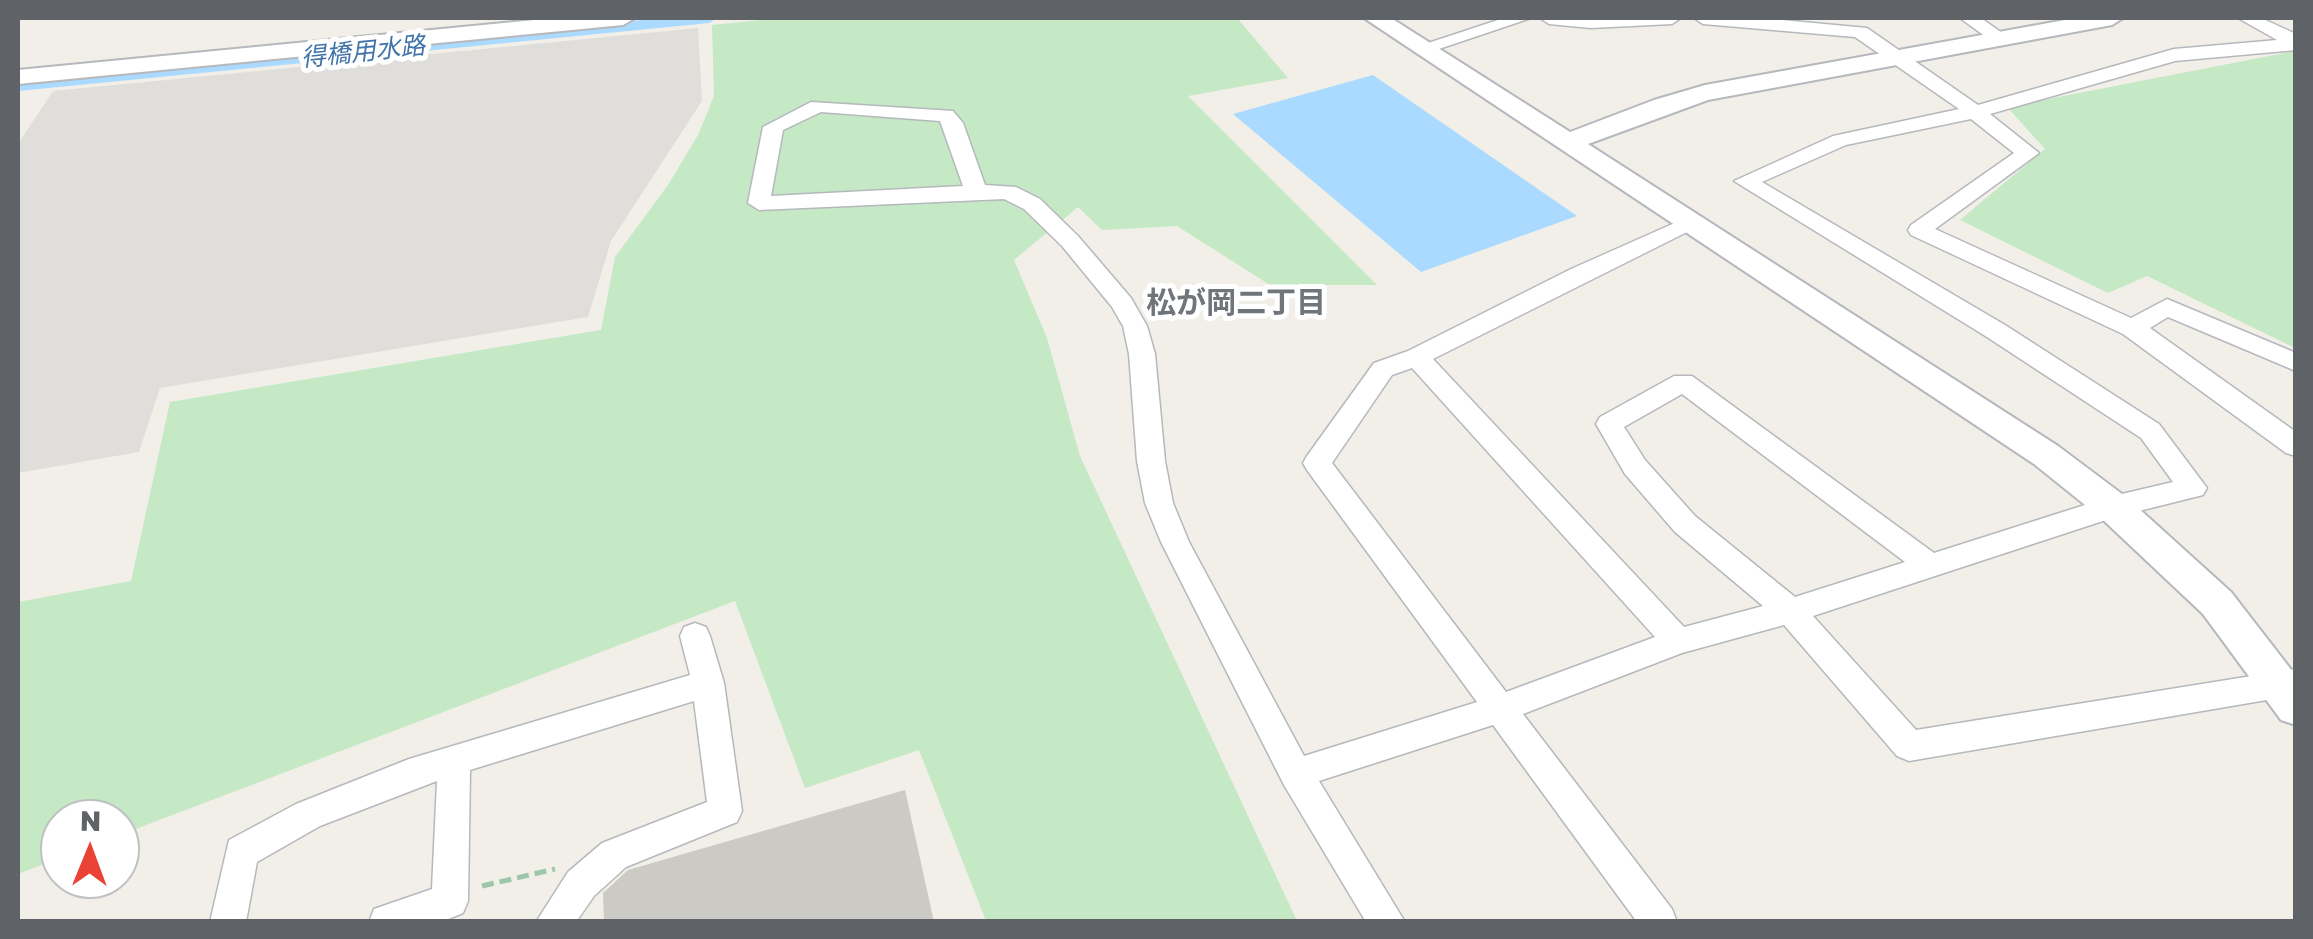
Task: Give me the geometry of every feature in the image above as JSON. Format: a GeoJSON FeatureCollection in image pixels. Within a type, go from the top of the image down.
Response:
{"type":"FeatureCollection","features":[{"type":"Feature","properties":{"kind":"street"},"geometry":{"type":"LineString","coordinates":[[20,81],[623,18]]}},
{"type":"Feature","properties":{"kind":"street"},"geometry":{"type":"LineString","coordinates":[[1376,18],[2046,455],[2113,506],[2218,604],[2290,691]]}},
{"type":"Feature","properties":{"kind":"street"},"geometry":{"type":"LineString","coordinates":[[1423,48],[1522,18]]}},
{"type":"Feature","properties":{"kind":"street"},"geometry":{"type":"LineString","coordinates":[[1550,18],[1591,22],[1672,18]]}},
{"type":"Feature","properties":{"kind":"street"},"geometry":{"type":"LineString","coordinates":[[1703,18],[1762,20],[1860,32],[1885,45],[1893,58],[1947,90],[2028,154],[1919,230],[2132,328],[2296,446]]}},
{"type":"Feature","properties":{"kind":"street"},"geometry":{"type":"LineString","coordinates":[[1968,18],[2000,38]]}},
{"type":"Feature","properties":{"kind":"street"},"geometry":{"type":"LineString","coordinates":[[1569,142],[1687,98],[2112,18]]}},
{"type":"Feature","properties":{"kind":"street"},"geometry":{"type":"LineString","coordinates":[[2248,18],[2296,43]]}},
{"type":"Feature","properties":{"kind":"street"},"geometry":{"type":"LineString","coordinates":[[1296,774],[1500,708],[1678,641],[1932,567],[2113,506],[2193,488],[2150,431],[1996,330],[1745,181],[1840,140],[1971,112],[2174,55],[2296,43]]}},
{"type":"Feature","properties":{"kind":"street"},"geometry":{"type":"LineString","coordinates":[[976,192],[953,123],[946,115],[818,106],[774,127],[759,204],[1008,192],[1032,204],[1091,266],[1122,303],[1135,326],[1159,503],[1175,542],[1296,774],[1387,922]]}},
{"type":"Feature","properties":{"kind":"street"},"geometry":{"type":"LineString","coordinates":[[1660,922],[1317,464],[1383,370],[1694,223]]}},
{"type":"Feature","properties":{"kind":"street"},"geometry":{"type":"LineString","coordinates":[[2132,328],[2166,307],[2296,363]]}},
{"type":"Feature","properties":{"kind":"street"},"geometry":{"type":"LineString","coordinates":[[1416,357],[1678,641]]}},
{"type":"Feature","properties":{"kind":"street"},"geometry":{"type":"LineString","coordinates":[[1932,567],[1683,382],[1609,424],[1635,467],[1685,524],[1790,611],[1909,746],[2290,691]]}},
{"type":"Feature","properties":{"kind":"street"},"geometry":{"type":"LineString","coordinates":[[554,922],[581,884],[614,855],[726,812],[708,683],[695,636]]}},
{"type":"Feature","properties":{"kind":"street"},"geometry":{"type":"LineString","coordinates":[[228,922],[241,852],[308,815],[409,774],[708,683]]}},
{"type":"Feature","properties":{"kind":"street"},"geometry":{"type":"LineString","coordinates":[[387,922],[450,902],[454,760]]}},
{"type":"Feature","properties":{"kind":"path"},"geometry":{"type":"LineString","coordinates":[[452,892],[560,868]]}},
{"type":"Feature","properties":{"kind":"shaded area"},"geometry":{"type":"Polygon","coordinates":[[[698,28],[702,101],[611,241],[588,317],[160,388],[139,452],[18,473],[18,144],[53,91],[698,28]]]}},
{"type":"Feature","properties":{"kind":"green space"},"geometry":{"type":"Polygon","coordinates":[[[782,18],[1237,18],[1288,78],[1188,96],[1377,285],[1270,285],[1177,226],[1102,230],[1078,207],[1014,260],[1047,338],[1080,456],[1297,921],[986,921],[919,750],[805,788],[735,601],[140,827],[140,799],[40,799],[40,866],[18,874],[18,602],[131,581],[170,402],[601,330],[615,257],[668,185],[698,135],[714,96],[712,25],[782,18]]]}},
{"type":"Feature","properties":{"kind":"green space"},"geometry":{"type":"Polygon","coordinates":[[[2295,51],[2295,348],[2147,276],[2108,293],[1960,220],[2045,149],[2007,107],[2295,51]]]}},
{"type":"Feature","properties":{"kind":"water"},"geometry":{"type":"Polygon","coordinates":[[[1373,75],[1577,216],[1421,272],[1233,114],[1373,75]]]}},
{"type":"Feature","properties":{"kind":"building"},"geometry":{"type":"Polygon","coordinates":[[[905,790],[934,922],[604,922],[603,893],[628,870],[905,790]]]}},
{"type":"Feature","properties":{"kind":"waterway","name":"得橋用水路"},"geometry":{"type":"LineString","coordinates":[[18,86],[709,18]]}},
{"type":"Feature","properties":{"kind":"district","name":"松が岡二丁目"},"geometry":{"type":"Point","coordinates":[1236,303]}}]}
